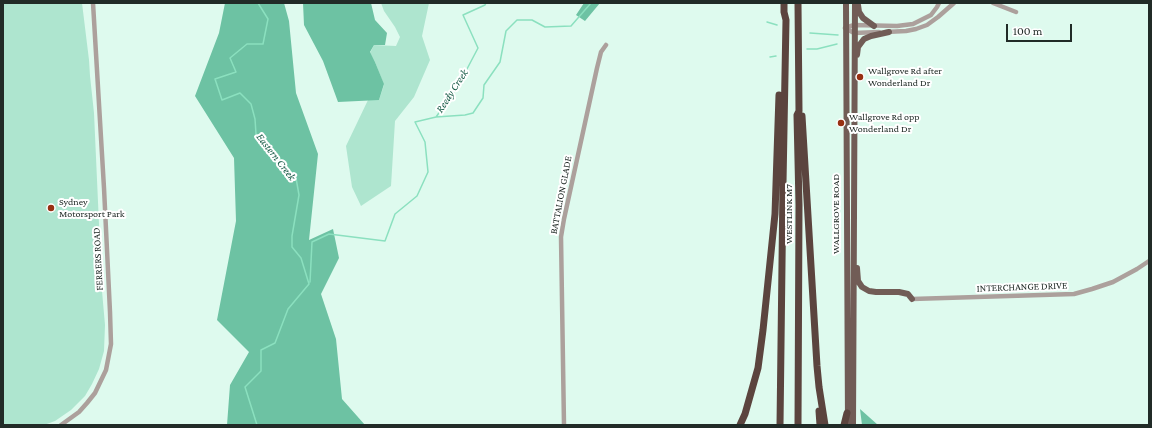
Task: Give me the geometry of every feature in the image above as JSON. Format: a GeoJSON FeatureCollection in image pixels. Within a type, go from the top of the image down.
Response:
{"type":"FeatureCollection","features":[{"type":"Feature","properties":{"kind":"highway","name":"WESTLINK M7"},"geometry":{"type":"LineString","coordinates":[[780,425],[786,20],[784,3]]}},
{"type":"Feature","properties":{"kind":"highway","name":"WESTLINK M7"},"geometry":{"type":"LineString","coordinates":[[798,3],[798,425]]}},
{"type":"Feature","properties":{"kind":"highway"},"geometry":{"type":"LineString","coordinates":[[740,425],[745,414],[758,368],[766,302],[775,214],[782,20],[784,12]]}},
{"type":"Feature","properties":{"kind":"highway"},"geometry":{"type":"LineString","coordinates":[[799,111],[802,115],[819,387],[820,425]]}},
{"type":"Feature","properties":{"kind":"highway"},"geometry":{"type":"LineString","coordinates":[[819,387],[826,425]]}},
{"type":"Feature","properties":{"kind":"highway"},"geometry":{"type":"LineString","coordinates":[[737,425],[747,406]]}},
{"type":"Feature","properties":{"kind":"highway"},"geometry":{"type":"LineString","coordinates":[[844,425],[847,413]]}},
{"type":"Feature","properties":{"kind":"main road","name":"WALLGROVE ROAD"},"geometry":{"type":"LineString","coordinates":[[846,3],[848,425]]}},
{"type":"Feature","properties":{"kind":"main road","name":"WALLGROVE ROAD"},"geometry":{"type":"LineString","coordinates":[[853,425],[855,3]]}},
{"type":"Feature","properties":{"kind":"main road"},"geometry":{"type":"LineString","coordinates":[[858,3],[859,12],[863,18],[874,26]]}},
{"type":"Feature","properties":{"kind":"main road"},"geometry":{"type":"LineString","coordinates":[[854,64],[858,48],[864,39],[890,32]]}},
{"type":"Feature","properties":{"kind":"main road"},"geometry":{"type":"LineString","coordinates":[[846,214],[854,214]]}},
{"type":"Feature","properties":{"kind":"main road"},"geometry":{"type":"LineString","coordinates":[[854,232],[858,281],[862,287],[872,292],[904,292],[912,299]]}},
{"type":"Feature","properties":{"kind":"street","name":"FERRERS ROAD"},"geometry":{"type":"LineString","coordinates":[[61,425],[79,412],[95,393],[106,370],[110,344],[110,312],[93,3]]}},
{"type":"Feature","properties":{"kind":"street"},"geometry":{"type":"LineString","coordinates":[[845,28],[854,25],[897,26],[913,24],[930,15],[939,3]]}},
{"type":"Feature","properties":{"kind":"street"},"geometry":{"type":"LineString","coordinates":[[845,28],[854,33],[916,30],[927,25],[954,3]]}},
{"type":"Feature","properties":{"kind":"street"},"geometry":{"type":"LineString","coordinates":[[993,3],[1016,12]]}},
{"type":"Feature","properties":{"kind":"street","name":"BATTALION GLADE"},"geometry":{"type":"LineString","coordinates":[[564,425],[562,237],[564,219],[597,68],[601,52],[606,45]]}},
{"type":"Feature","properties":{"kind":"street","name":"INTERCHANGE DRIVE"},"geometry":{"type":"LineString","coordinates":[[912,299],[1074,294],[1113,282],[1149,261]]}},
{"type":"Feature","properties":{"kind":"green space","name":"Sydney Motorsport Park"},"geometry":{"type":"Polygon","coordinates":[[[3,3],[82,3],[89,60],[94,113],[102,291],[105,325],[104,351],[99,369],[85,396],[71,410],[55,421],[44,425],[3,425],[3,3]]]}},
{"type":"Feature","properties":{"kind":"green space"},"geometry":{"type":"Polygon","coordinates":[[[225,3],[284,3],[289,21],[296,93],[318,154],[309,240],[333,229],[339,258],[321,294],[336,339],[342,399],[365,425],[227,425],[230,385],[249,352],[217,320],[236,221],[234,158],[195,96],[219,33],[225,3]]]}},
{"type":"Feature","properties":{"kind":"green space"},"geometry":{"type":"Polygon","coordinates":[[[303,3],[371,3],[375,20],[387,33],[385,45],[374,45],[370,52],[384,84],[379,100],[338,102],[323,61],[304,25],[303,3]]]}},
{"type":"Feature","properties":{"kind":"green space"},"geometry":{"type":"Polygon","coordinates":[[[381,3],[429,3],[422,36],[430,60],[414,97],[395,121],[391,186],[361,206],[352,187],[346,146],[368,100],[379,100],[384,85],[370,53],[374,45],[396,46],[400,37],[384,11],[381,3]]]}},
{"type":"Feature","properties":{"kind":"green space"},"geometry":{"type":"Polygon","coordinates":[[[584,3],[600,3],[585,21],[576,15],[584,3]]]}},
{"type":"Feature","properties":{"kind":"green space"},"geometry":{"type":"Polygon","coordinates":[[[860,409],[878,425],[862,425],[860,409]]]}},
{"type":"Feature","properties":{"kind":"waterway","name":"Eastern Creek"},"geometry":{"type":"LineString","coordinates":[[257,425],[245,387],[261,371],[261,350],[275,343],[288,309],[309,284],[301,258],[292,247],[292,236],[299,195],[296,178],[276,154],[256,134],[255,119],[251,104],[240,93],[222,100],[215,79],[236,72],[230,58],[247,44],[263,44],[268,19],[258,3]]}},
{"type":"Feature","properties":{"kind":"waterway","name":"Reedy Creek"},"geometry":{"type":"LineString","coordinates":[[310,282],[312,242],[329,234],[385,241],[395,214],[417,196],[428,172],[425,142],[415,122],[436,117],[457,88],[478,48],[463,15],[485,5],[486,3]]}},
{"type":"Feature","properties":{"kind":"waterway"},"geometry":{"type":"LineString","coordinates":[[436,117],[473,113],[483,98],[484,85],[500,62],[506,31],[517,20],[532,20],[545,27],[571,26],[591,3]]}},
{"type":"Feature","properties":{"kind":"waterway"},"geometry":{"type":"LineString","coordinates":[[767,22],[777,25]]}},
{"type":"Feature","properties":{"kind":"waterway"},"geometry":{"type":"LineString","coordinates":[[810,33],[838,35]]}},
{"type":"Feature","properties":{"kind":"waterway"},"geometry":{"type":"LineString","coordinates":[[807,49],[817,49],[837,44]]}},
{"type":"Feature","properties":{"kind":"waterway"},"geometry":{"type":"LineString","coordinates":[[770,57],[776,56]]}},
{"type":"Feature","properties":{"kind":"place","name":"Wallgrove Rd after Wonderland Dr"},"geometry":{"type":"Point","coordinates":[860,77]}},
{"type":"Feature","properties":{"kind":"place","name":"Wallgrove Rd opp Wonderland Dr"},"geometry":{"type":"Point","coordinates":[841,123]}},
{"type":"Feature","properties":{"kind":"place","name":"Sydney Motorsport Park"},"geometry":{"type":"Point","coordinates":[51,208]}}]}
